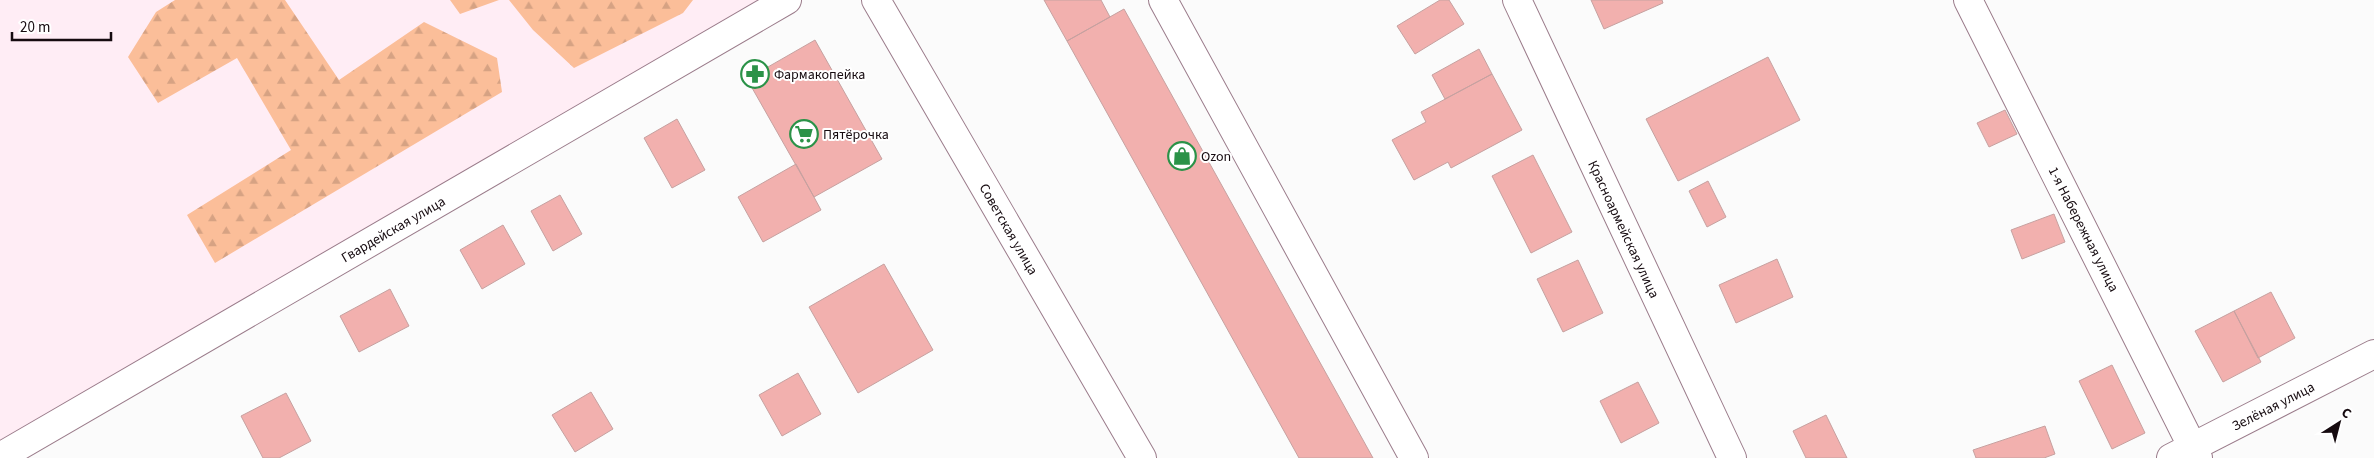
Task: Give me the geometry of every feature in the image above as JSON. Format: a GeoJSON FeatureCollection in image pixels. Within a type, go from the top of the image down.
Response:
{"type":"FeatureCollection","features":[{"type":"Feature","properties":{"kind":"street","name":"Гвардейская улица"},"geometry":{"type":"LineString","coordinates":[[0,458],[787,0]]}},
{"type":"Feature","properties":{"kind":"street","name":"Советская улица"},"geometry":{"type":"LineString","coordinates":[[876,0],[1142,458]]}},
{"type":"Feature","properties":{"kind":"street"},"geometry":{"type":"LineString","coordinates":[[1163,0],[1414,458]]}},
{"type":"Feature","properties":{"kind":"street","name":"Красноармейская улица"},"geometry":{"type":"LineString","coordinates":[[1517,0],[1732,458]]}},
{"type":"Feature","properties":{"kind":"street","name":"1-я Набережная улица"},"geometry":{"type":"LineString","coordinates":[[1968,0],[2188,454]]}},
{"type":"Feature","properties":{"kind":"street","name":"Зелёная улица"},"geometry":{"type":"LineString","coordinates":[[2188,454],[2374,354]]}},
{"type":"Feature","properties":{"kind":"shaded area"},"geometry":{"type":"Polygon","coordinates":[[[0,0],[787,0],[0,457],[0,0]]]}},
{"type":"Feature","properties":{"kind":"green space"},"geometry":{"type":"Polygon","coordinates":[[[175,0],[285,0],[339,80],[424,22],[497,58],[502,92],[215,263],[187,215],[291,150],[237,58],[158,103],[128,57],[156,12],[175,0]]]}},
{"type":"Feature","properties":{"kind":"green space"},"geometry":{"type":"Polygon","coordinates":[[[450,0],[499,0],[460,14],[450,0]]]}},
{"type":"Feature","properties":{"kind":"green space"},"geometry":{"type":"Polygon","coordinates":[[[509,0],[693,0],[683,13],[574,68],[533,30],[509,0]]]}},
{"type":"Feature","properties":{"kind":"building"},"geometry":{"type":"Polygon","coordinates":[[[1044,0],[1101,0],[1110,17],[1067,41],[1044,0]]]}},
{"type":"Feature","properties":{"kind":"building"},"geometry":{"type":"Polygon","coordinates":[[[1440,0],[1449,0],[1464,24],[1415,54],[1397,26],[1440,0]]]}},
{"type":"Feature","properties":{"kind":"building"},"geometry":{"type":"Polygon","coordinates":[[[1591,0],[1662,0],[1663,3],[1604,29],[1591,0]]]}},
{"type":"Feature","properties":{"kind":"building"},"geometry":{"type":"Polygon","coordinates":[[[1124,9],[1373,458],[1299,458],[1067,41],[1124,9]]]}},
{"type":"Feature","properties":{"kind":"building"},"geometry":{"type":"Polygon","coordinates":[[[815,40],[882,159],[814,197],[747,79],[815,40]]]}},
{"type":"Feature","properties":{"kind":"building"},"geometry":{"type":"Polygon","coordinates":[[[1479,49],[1492,74],[1445,99],[1432,75],[1479,49]]]}},
{"type":"Feature","properties":{"kind":"building"},"geometry":{"type":"Polygon","coordinates":[[[1768,57],[1800,120],[1678,181],[1646,119],[1768,57]]]}},
{"type":"Feature","properties":{"kind":"building"},"geometry":{"type":"Polygon","coordinates":[[[1492,74],[1522,130],[1451,168],[1448,162],[1414,180],[1392,140],[1426,122],[1421,112],[1492,74]]]}},
{"type":"Feature","properties":{"kind":"building"},"geometry":{"type":"Polygon","coordinates":[[[2005,110],[2017,134],[1989,147],[1977,123],[2005,110]]]}},
{"type":"Feature","properties":{"kind":"building"},"geometry":{"type":"Polygon","coordinates":[[[677,119],[705,170],[672,188],[644,138],[677,119]]]}},
{"type":"Feature","properties":{"kind":"building"},"geometry":{"type":"Polygon","coordinates":[[[1533,155],[1572,232],[1531,253],[1492,176],[1533,155]]]}},
{"type":"Feature","properties":{"kind":"building"},"geometry":{"type":"Polygon","coordinates":[[[796,164],[821,210],[763,242],[738,197],[796,164]]]}},
{"type":"Feature","properties":{"kind":"building"},"geometry":{"type":"Polygon","coordinates":[[[1708,181],[1726,217],[1707,227],[1689,191],[1708,181]]]}},
{"type":"Feature","properties":{"kind":"building"},"geometry":{"type":"Polygon","coordinates":[[[560,195],[582,234],[553,251],[531,211],[560,195]]]}},
{"type":"Feature","properties":{"kind":"building"},"geometry":{"type":"Polygon","coordinates":[[[2054,214],[2065,242],[2022,259],[2011,230],[2054,214]]]}},
{"type":"Feature","properties":{"kind":"building"},"geometry":{"type":"Polygon","coordinates":[[[503,225],[525,264],[482,289],[460,250],[503,225]]]}},
{"type":"Feature","properties":{"kind":"building"},"geometry":{"type":"Polygon","coordinates":[[[1777,259],[1793,297],[1736,323],[1719,285],[1777,259]]]}},
{"type":"Feature","properties":{"kind":"building"},"geometry":{"type":"Polygon","coordinates":[[[1578,260],[1603,313],[1563,332],[1537,279],[1578,260]]]}},
{"type":"Feature","properties":{"kind":"building"},"geometry":{"type":"Polygon","coordinates":[[[884,264],[933,350],[858,393],[809,307],[884,264]]]}},
{"type":"Feature","properties":{"kind":"building"},"geometry":{"type":"Polygon","coordinates":[[[390,289],[409,326],[359,352],[340,316],[390,289]]]}},
{"type":"Feature","properties":{"kind":"building"},"geometry":{"type":"Polygon","coordinates":[[[2271,292],[2295,338],[2258,358],[2234,311],[2271,292]]]}},
{"type":"Feature","properties":{"kind":"building"},"geometry":{"type":"Polygon","coordinates":[[[2234,311],[2261,362],[2223,382],[2195,331],[2234,311]]]}},
{"type":"Feature","properties":{"kind":"building"},"geometry":{"type":"Polygon","coordinates":[[[2112,365],[2145,433],[2112,449],[2079,381],[2112,365]]]}},
{"type":"Feature","properties":{"kind":"building"},"geometry":{"type":"Polygon","coordinates":[[[798,373],[821,414],[782,436],[759,395],[798,373]]]}},
{"type":"Feature","properties":{"kind":"building"},"geometry":{"type":"Polygon","coordinates":[[[1638,382],[1659,423],[1621,443],[1600,401],[1638,382]]]}},
{"type":"Feature","properties":{"kind":"building"},"geometry":{"type":"Polygon","coordinates":[[[591,392],[613,429],[575,452],[552,415],[591,392]]]}},
{"type":"Feature","properties":{"kind":"building"},"geometry":{"type":"Polygon","coordinates":[[[286,393],[311,441],[279,458],[263,458],[241,416],[286,393]]]}},
{"type":"Feature","properties":{"kind":"building"},"geometry":{"type":"Polygon","coordinates":[[[1826,415],[1847,458],[1806,458],[1793,431],[1826,415]]]}},
{"type":"Feature","properties":{"kind":"building"},"geometry":{"type":"Polygon","coordinates":[[[2045,426],[2055,454],[2044,458],[1976,458],[1973,450],[2045,426]]]}},
{"type":"Feature","properties":{"kind":"place","name":"Фармакопейка"},"geometry":{"type":"Point","coordinates":[755,74]}},
{"type":"Feature","properties":{"kind":"place","name":"Пятёрочка"},"geometry":{"type":"Point","coordinates":[804,134]}},
{"type":"Feature","properties":{"kind":"place","name":"Ozon"},"geometry":{"type":"Point","coordinates":[1182,156]}}]}
